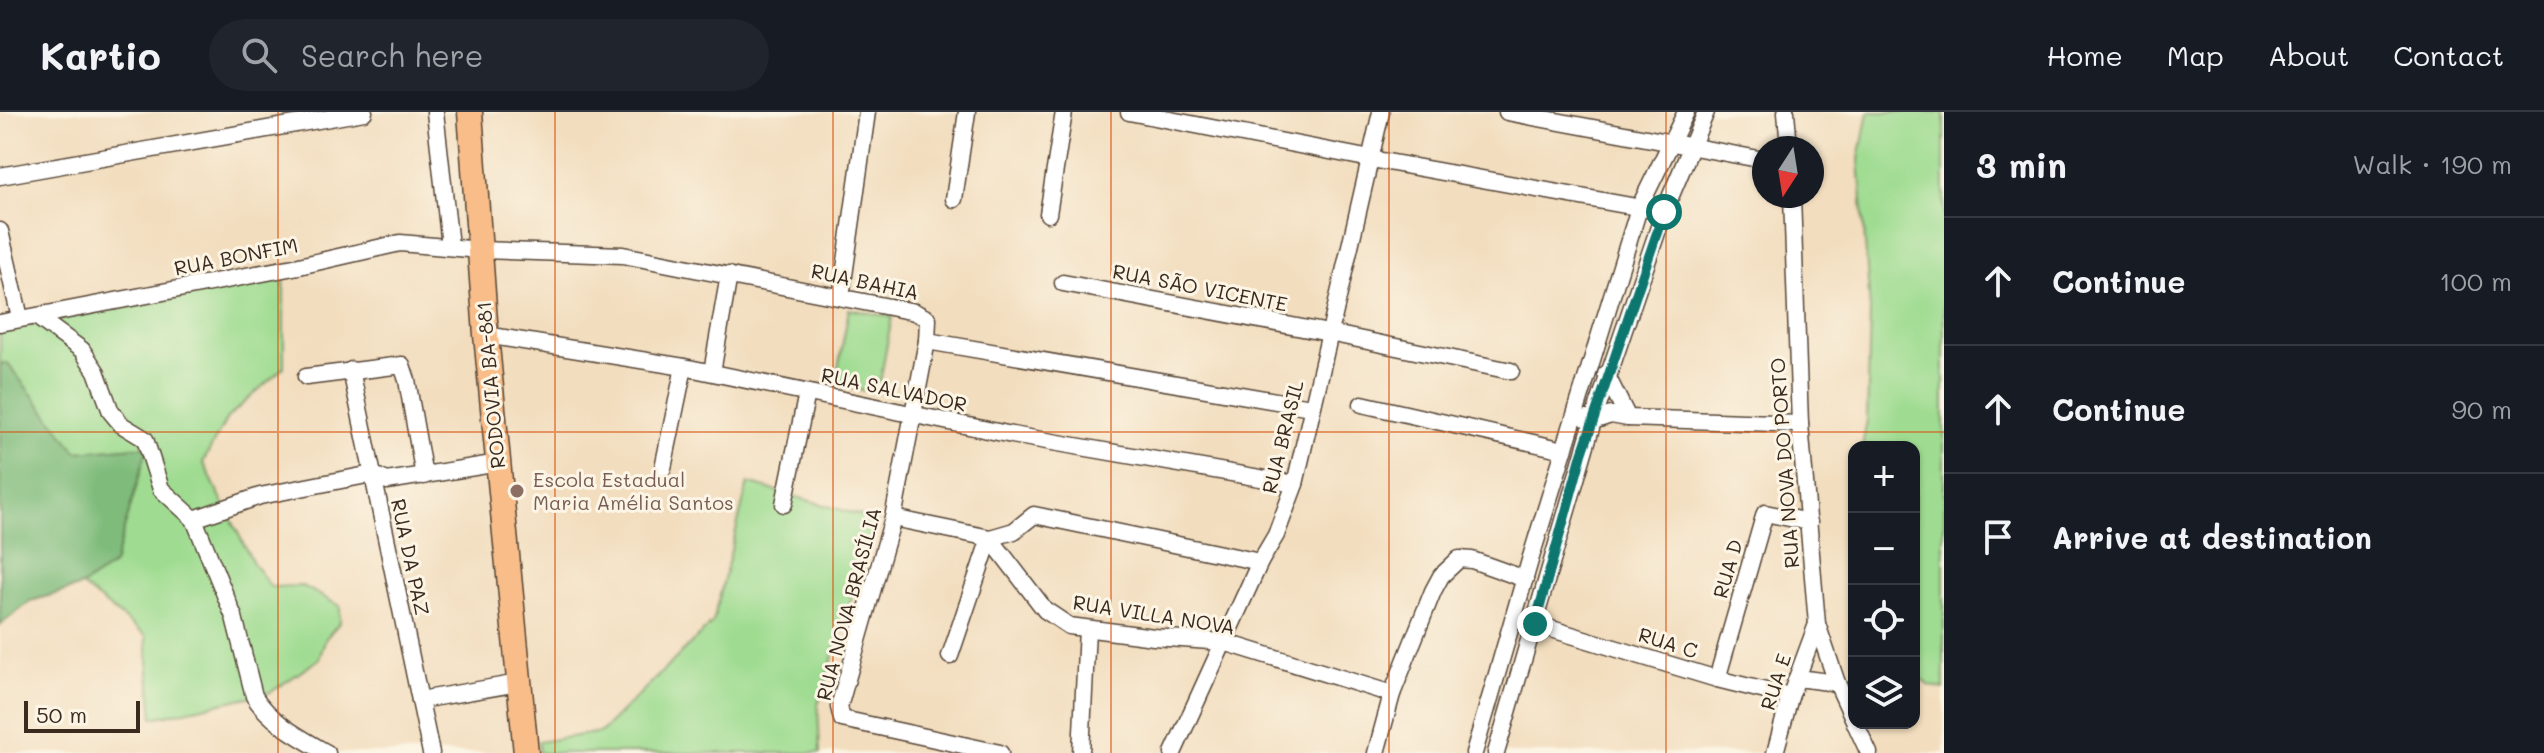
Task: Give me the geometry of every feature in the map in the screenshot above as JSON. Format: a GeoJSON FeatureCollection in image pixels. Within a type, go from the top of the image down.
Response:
{"type":"FeatureCollection","features":[{"type":"Feature","properties":{"kind":"main road","name":"RODOVIA BA-881"},"geometry":{"type":"LineString","coordinates":[[470,112],[486,335],[526,753]]}},
{"type":"Feature","properties":{"kind":"street"},"geometry":{"type":"LineString","coordinates":[[0,176],[364,112]]}},
{"type":"Feature","properties":{"kind":"street"},"geometry":{"type":"LineString","coordinates":[[435,112],[450,246]]}},
{"type":"Feature","properties":{"kind":"street"},"geometry":{"type":"LineString","coordinates":[[841,297],[867,112]]}},
{"type":"Feature","properties":{"kind":"street"},"geometry":{"type":"LineString","coordinates":[[954,199],[967,112]]}},
{"type":"Feature","properties":{"kind":"street"},"geometry":{"type":"LineString","coordinates":[[1048,214],[1064,112]]}},
{"type":"Feature","properties":{"kind":"street"},"geometry":{"type":"LineString","coordinates":[[1129,112],[1664,212]]}},
{"type":"Feature","properties":{"kind":"street","name":"RUA BRASIL"},"geometry":{"type":"LineString","coordinates":[[1173,753],[1260,562],[1276,535],[1295,484],[1381,112]]}},
{"type":"Feature","properties":{"kind":"street"},"geometry":{"type":"LineString","coordinates":[[1507,112],[1752,158]]}},
{"type":"Feature","properties":{"kind":"street"},"geometry":{"type":"LineString","coordinates":[[1474,753],[1639,208],[1686,112]]}},
{"type":"Feature","properties":{"kind":"street"},"geometry":{"type":"LineString","coordinates":[[1496,753],[1608,375],[1664,212],[1706,112]]}},
{"type":"Feature","properties":{"kind":"street"},"geometry":{"type":"LineString","coordinates":[[1786,112],[1788,136]]}},
{"type":"Feature","properties":{"kind":"street","name":"RUA NOVA DO PORTO"},"geometry":{"type":"LineString","coordinates":[[1792,208],[1800,424],[1817,624],[1848,706]]}},
{"type":"Feature","properties":{"kind":"street"},"geometry":{"type":"LineString","coordinates":[[0,231],[28,318],[72,340],[88,357],[111,412],[122,425],[145,439],[161,489],[194,519],[234,617],[254,696],[277,721],[327,753]]}},
{"type":"Feature","properties":{"kind":"street","name":"RUA BONFIM"},"geometry":{"type":"LineString","coordinates":[[0,323],[299,266],[400,243],[480,250]]}},
{"type":"Feature","properties":{"kind":"street","name":"RUA BAHIA"},"geometry":{"type":"LineString","coordinates":[[480,250],[623,255],[841,297],[923,314],[928,323],[927,341]]}},
{"type":"Feature","properties":{"kind":"street"},"geometry":{"type":"LineString","coordinates":[[712,372],[729,275]]}},
{"type":"Feature","properties":{"kind":"street","name":"RUA SÃO VICENTE"},"geometry":{"type":"LineString","coordinates":[[1063,283],[1511,371]]}},
{"type":"Feature","properties":{"kind":"street","name":"RUA SALVADOR"},"geometry":{"type":"LineString","coordinates":[[486,335],[712,372],[914,416],[1295,484]]}},
{"type":"Feature","properties":{"kind":"street"},"geometry":{"type":"LineString","coordinates":[[927,341],[1311,407]]}},
{"type":"Feature","properties":{"kind":"street","name":"RUA NOVA BRASÍLIA"},"geometry":{"type":"LineString","coordinates":[[927,341],[893,518],[839,707],[842,719],[1000,753]]}},
{"type":"Feature","properties":{"kind":"street"},"geometry":{"type":"LineString","coordinates":[[306,377],[401,364],[407,380],[424,476]]}},
{"type":"Feature","properties":{"kind":"street"},"geometry":{"type":"LineString","coordinates":[[663,468],[684,367]]}},
{"type":"Feature","properties":{"kind":"street"},"geometry":{"type":"LineString","coordinates":[[1590,369],[1608,375],[1628,418]]}},
{"type":"Feature","properties":{"kind":"street","name":"RUA DA PAZ"},"geometry":{"type":"LineString","coordinates":[[351,370],[431,753]]}},
{"type":"Feature","properties":{"kind":"street"},"geometry":{"type":"LineString","coordinates":[[784,504],[807,393]]}},
{"type":"Feature","properties":{"kind":"street"},"geometry":{"type":"LineString","coordinates":[[1362,404],[1564,450]]}},
{"type":"Feature","properties":{"kind":"street"},"geometry":{"type":"LineString","coordinates":[[1575,416],[1593,421],[1611,415],[1800,424]]}},
{"type":"Feature","properties":{"kind":"street"},"geometry":{"type":"LineString","coordinates":[[194,519],[260,496],[372,474],[387,481],[499,463]]}},
{"type":"Feature","properties":{"kind":"street","name":"RUA D"},"geometry":{"type":"LineString","coordinates":[[1717,679],[1765,513],[1809,522]]}},
{"type":"Feature","properties":{"kind":"street"},"geometry":{"type":"LineString","coordinates":[[893,518],[990,538],[1014,531],[1034,515],[1260,562]]}},
{"type":"Feature","properties":{"kind":"street"},"geometry":{"type":"LineString","coordinates":[[950,656],[990,538]]}},
{"type":"Feature","properties":{"kind":"street","name":"RUA VILLA NOVA"},"geometry":{"type":"LineString","coordinates":[[990,538],[1045,610],[1069,626],[1224,642],[1392,694]]}},
{"type":"Feature","properties":{"kind":"street"},"geometry":{"type":"LineString","coordinates":[[1531,557],[1551,562]]}},
{"type":"Feature","properties":{"kind":"street"},"geometry":{"type":"LineString","coordinates":[[1376,753],[1392,694],[1441,576],[1459,559],[1472,560],[1525,579]]}},
{"type":"Feature","properties":{"kind":"street","name":"RUA C"},"geometry":{"type":"LineString","coordinates":[[1535,624],[1717,679],[1790,697]]}},
{"type":"Feature","properties":{"kind":"street","name":"RUA E"},"geometry":{"type":"LineString","coordinates":[[1775,753],[1790,697],[1817,624]]}},
{"type":"Feature","properties":{"kind":"street"},"geometry":{"type":"LineString","coordinates":[[1081,753],[1087,629]]}},
{"type":"Feature","properties":{"kind":"street"},"geometry":{"type":"LineString","coordinates":[[1797,678],[1837,683]]}},
{"type":"Feature","properties":{"kind":"street"},"geometry":{"type":"LineString","coordinates":[[420,700],[519,683]]}},
{"type":"Feature","properties":{"kind":"street"},"geometry":{"type":"LineString","coordinates":[[1493,687],[1513,692]]}},
{"type":"Feature","properties":{"kind":"street","name":"RUA NOVA DO PORTO"},"geometry":{"type":"LineString","coordinates":[[1858,729],[1869,753]]}},
{"type":"Feature","properties":{"kind":"green space"},"geometry":{"type":"Polygon","coordinates":[[[1868,112],[1944,112],[1944,689],[1928,685],[1920,678],[1920,441],[1863,441],[1867,420],[1870,311],[1859,159],[1868,112]]]}},
{"type":"Feature","properties":{"kind":"green space"},"geometry":{"type":"Polygon","coordinates":[[[284,278],[284,367],[227,418],[203,462],[253,563],[271,587],[303,586],[340,606],[340,622],[326,638],[319,659],[271,692],[153,718],[146,636],[82,586],[114,564],[147,446],[77,452],[7,363],[0,364],[0,330],[284,278]]]}},
{"type":"Feature","properties":{"kind":"green space"},"geometry":{"type":"Polygon","coordinates":[[[849,309],[892,317],[878,393],[835,385],[849,309]]]}},
{"type":"Feature","properties":{"kind":"green space"},"geometry":{"type":"Polygon","coordinates":[[[7,363],[77,452],[148,446],[114,564],[82,586],[31,601],[0,625],[0,364],[7,363]]]}},
{"type":"Feature","properties":{"kind":"green space"},"geometry":{"type":"Polygon","coordinates":[[[748,483],[876,520],[818,705],[820,753],[539,753],[538,742],[601,732],[713,622],[748,483]]]}},
{"type":"Feature","properties":{"kind":"place","name":"Escola Estadual Maria Amélia Santos"},"geometry":{"type":"Point","coordinates":[517,491]}},
{"type":"Feature","properties":{"kind":"route"},"geometry":{"type":"LineString","coordinates":[[1535,624],[1582,454],[1664,212]]}}]}
